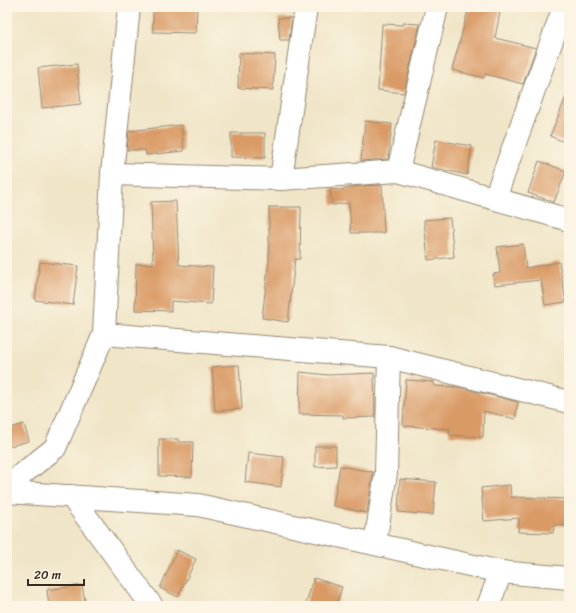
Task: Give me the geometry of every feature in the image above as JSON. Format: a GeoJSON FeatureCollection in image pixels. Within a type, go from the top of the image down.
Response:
{"type":"FeatureCollection","features":[{"type":"Feature","properties":{"kind":"street"},"geometry":{"type":"LineString","coordinates":[[7,486],[55,448],[104,334],[112,174],[129,7]]}},
{"type":"Feature","properties":{"kind":"street"},"geometry":{"type":"LineString","coordinates":[[281,180],[306,7]]}},
{"type":"Feature","properties":{"kind":"street"},"geometry":{"type":"LineString","coordinates":[[398,170],[437,7]]}},
{"type":"Feature","properties":{"kind":"street"},"geometry":{"type":"LineString","coordinates":[[495,198],[564,7]]}},
{"type":"Feature","properties":{"kind":"street"},"geometry":{"type":"LineString","coordinates":[[112,174],[281,180],[398,170],[569,220]]}},
{"type":"Feature","properties":{"kind":"street"},"geometry":{"type":"LineString","coordinates":[[104,334],[388,357],[569,402]]}},
{"type":"Feature","properties":{"kind":"street"},"geometry":{"type":"LineString","coordinates":[[375,544],[386,473],[388,357]]}},
{"type":"Feature","properties":{"kind":"street"},"geometry":{"type":"LineString","coordinates":[[7,492],[198,505],[501,572],[569,578]]}},
{"type":"Feature","properties":{"kind":"street"},"geometry":{"type":"LineString","coordinates":[[71,496],[152,606]]}},
{"type":"Feature","properties":{"kind":"street"},"geometry":{"type":"LineString","coordinates":[[488,606],[501,572]]}},
{"type":"Feature","properties":{"kind":"building"},"geometry":{"type":"Polygon","coordinates":[[[153,7],[197,7],[196,33],[153,32],[153,7]]]}},
{"type":"Feature","properties":{"kind":"building"},"geometry":{"type":"Polygon","coordinates":[[[469,7],[501,7],[495,38],[536,48],[523,84],[485,74],[484,78],[452,70],[469,7]]]}},
{"type":"Feature","properties":{"kind":"building"},"geometry":{"type":"Polygon","coordinates":[[[278,18],[292,18],[289,40],[280,40],[278,18]]]}},
{"type":"Feature","properties":{"kind":"building"},"geometry":{"type":"Polygon","coordinates":[[[403,23],[420,24],[404,93],[378,90],[382,24],[403,25],[403,23]]]}},
{"type":"Feature","properties":{"kind":"building"},"geometry":{"type":"Polygon","coordinates":[[[239,53],[275,55],[273,90],[238,88],[239,53]]]}},
{"type":"Feature","properties":{"kind":"building"},"geometry":{"type":"Polygon","coordinates":[[[77,64],[81,104],[42,108],[38,68],[77,64]]]}},
{"type":"Feature","properties":{"kind":"building"},"geometry":{"type":"Polygon","coordinates":[[[569,90],[569,144],[550,136],[569,90]]]}},
{"type":"Feature","properties":{"kind":"building"},"geometry":{"type":"Polygon","coordinates":[[[365,121],[392,124],[388,159],[361,161],[365,121]]]}},
{"type":"Feature","properties":{"kind":"building"},"geometry":{"type":"Polygon","coordinates":[[[181,125],[184,151],[146,155],[145,150],[127,150],[129,131],[181,125]]]}},
{"type":"Feature","properties":{"kind":"building"},"geometry":{"type":"Polygon","coordinates":[[[231,133],[265,133],[265,158],[231,157],[231,133]]]}},
{"type":"Feature","properties":{"kind":"building"},"geometry":{"type":"Polygon","coordinates":[[[436,140],[472,146],[467,175],[431,167],[436,140]]]}},
{"type":"Feature","properties":{"kind":"building"},"geometry":{"type":"Polygon","coordinates":[[[539,161],[566,171],[554,202],[528,193],[539,161]]]}},
{"type":"Feature","properties":{"kind":"building"},"geometry":{"type":"Polygon","coordinates":[[[382,185],[384,233],[351,233],[349,203],[332,205],[330,189],[340,190],[359,186],[382,185]]]}},
{"type":"Feature","properties":{"kind":"building"},"geometry":{"type":"Polygon","coordinates":[[[176,201],[179,265],[213,267],[211,304],[171,301],[171,311],[135,310],[136,264],[153,264],[151,202],[176,201]]]}},
{"type":"Feature","properties":{"kind":"building"},"geometry":{"type":"Polygon","coordinates":[[[269,207],[301,207],[300,259],[295,259],[288,322],[262,318],[269,260],[269,207]]]}},
{"type":"Feature","properties":{"kind":"building"},"geometry":{"type":"Polygon","coordinates":[[[450,218],[454,257],[428,260],[424,220],[450,218]]]}},
{"type":"Feature","properties":{"kind":"building"},"geometry":{"type":"Polygon","coordinates":[[[523,244],[526,268],[559,262],[566,302],[545,305],[541,280],[495,285],[493,274],[500,273],[497,247],[523,244]]]}},
{"type":"Feature","properties":{"kind":"building"},"geometry":{"type":"Polygon","coordinates":[[[40,262],[78,266],[73,305],[35,300],[40,262]]]}},
{"type":"Feature","properties":{"kind":"building"},"geometry":{"type":"Polygon","coordinates":[[[239,365],[242,409],[215,411],[212,367],[239,365]]]}},
{"type":"Feature","properties":{"kind":"building"},"geometry":{"type":"Polygon","coordinates":[[[300,372],[328,375],[374,373],[375,417],[343,418],[343,415],[299,414],[300,372]]]}},
{"type":"Feature","properties":{"kind":"building"},"geometry":{"type":"Polygon","coordinates":[[[406,380],[434,382],[434,386],[459,387],[518,402],[515,419],[484,411],[483,437],[449,435],[450,429],[405,426],[403,424],[406,380]]]}},
{"type":"Feature","properties":{"kind":"building"},"geometry":{"type":"Polygon","coordinates":[[[24,424],[29,441],[7,447],[7,429],[24,424]]]}},
{"type":"Feature","properties":{"kind":"building"},"geometry":{"type":"Polygon","coordinates":[[[159,439],[178,439],[178,442],[193,442],[192,477],[159,476],[159,439]]]}},
{"type":"Feature","properties":{"kind":"building"},"geometry":{"type":"Polygon","coordinates":[[[315,446],[336,446],[336,466],[315,467],[315,446]]]}},
{"type":"Feature","properties":{"kind":"building"},"geometry":{"type":"Polygon","coordinates":[[[248,453],[284,457],[281,487],[245,482],[248,453]]]}},
{"type":"Feature","properties":{"kind":"building"},"geometry":{"type":"Polygon","coordinates":[[[340,466],[373,472],[367,513],[333,506],[340,466]]]}},
{"type":"Feature","properties":{"kind":"building"},"geometry":{"type":"Polygon","coordinates":[[[400,479],[436,482],[433,515],[398,512],[400,479]]]}},
{"type":"Feature","properties":{"kind":"building"},"geometry":{"type":"Polygon","coordinates":[[[510,485],[511,497],[569,499],[569,526],[554,525],[553,533],[518,532],[519,518],[484,521],[481,488],[510,485]]]}},
{"type":"Feature","properties":{"kind":"building"},"geometry":{"type":"Polygon","coordinates":[[[177,550],[196,559],[178,597],[160,588],[177,550]]]}},
{"type":"Feature","properties":{"kind":"building"},"geometry":{"type":"Polygon","coordinates":[[[314,578],[342,587],[336,606],[305,606],[314,578]]]}},
{"type":"Feature","properties":{"kind":"building"},"geometry":{"type":"Polygon","coordinates":[[[82,585],[86,606],[49,606],[47,590],[82,585]]]}}]}
